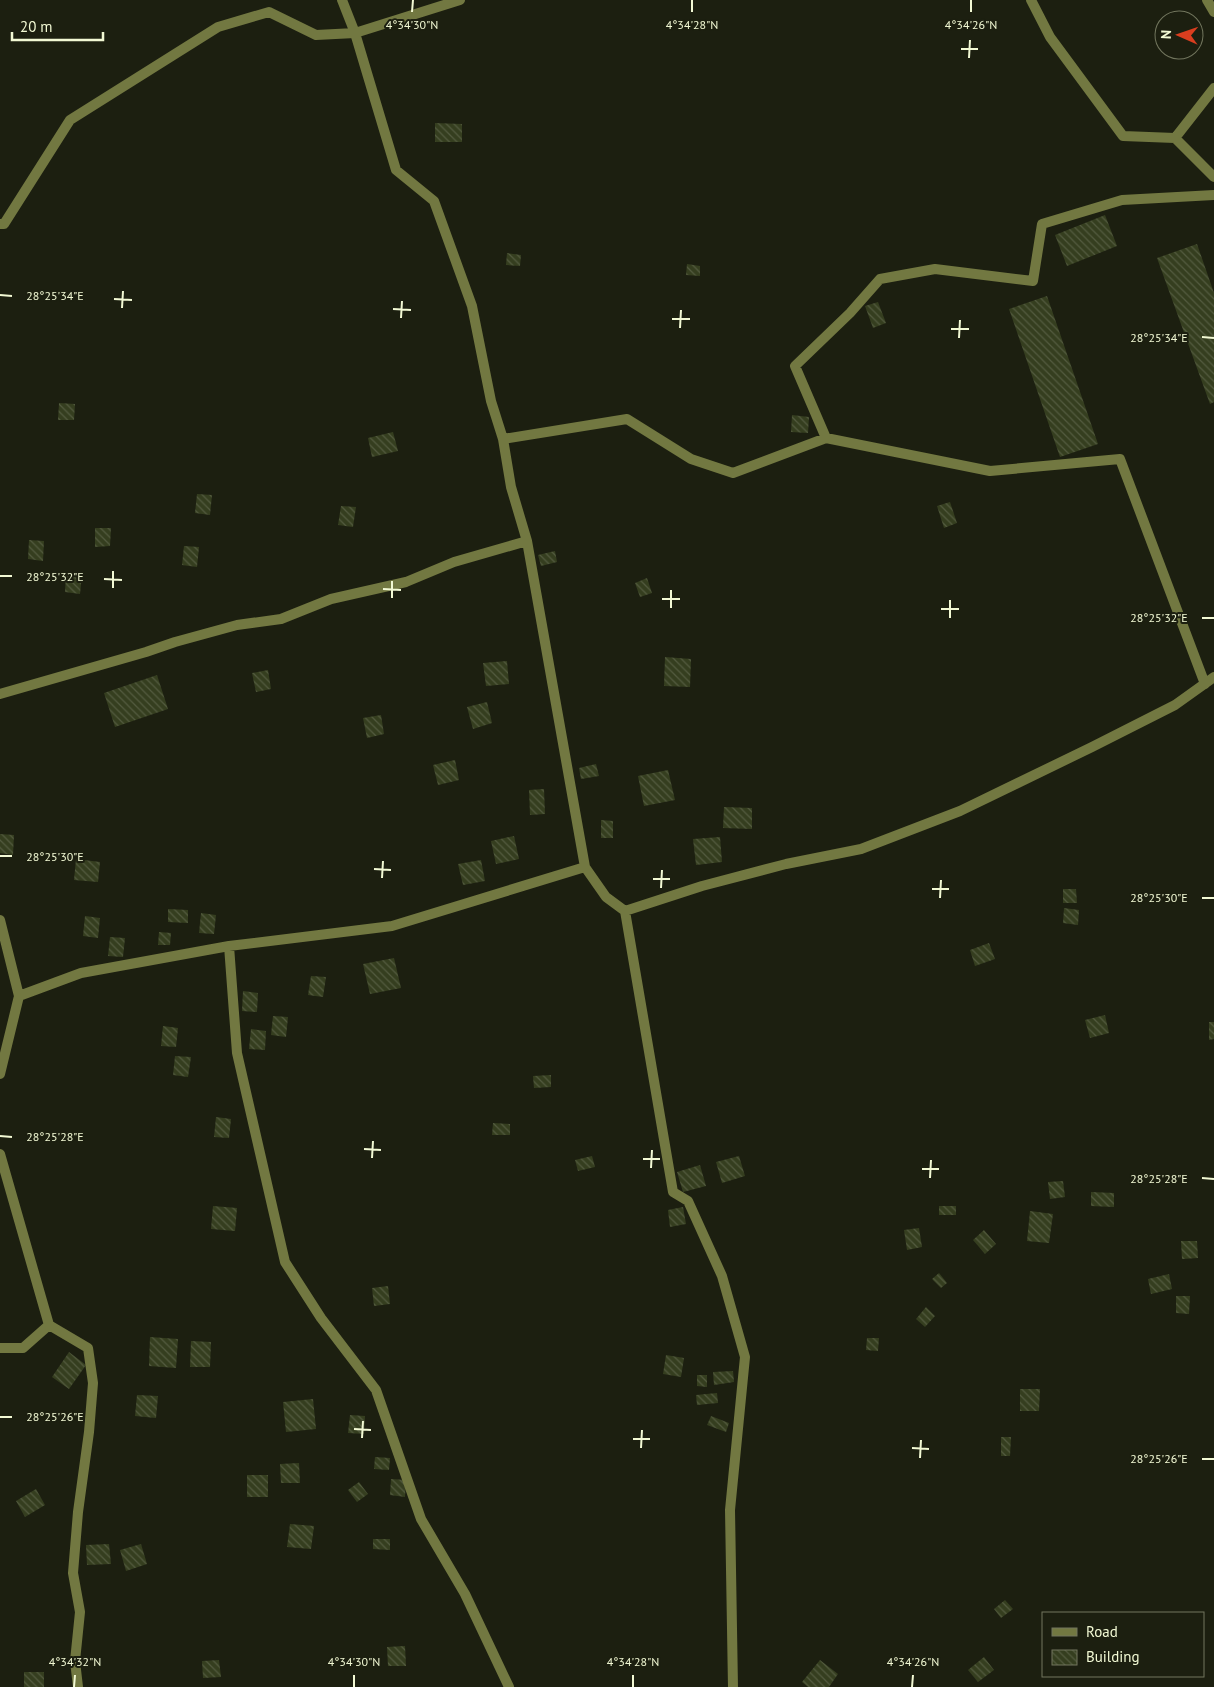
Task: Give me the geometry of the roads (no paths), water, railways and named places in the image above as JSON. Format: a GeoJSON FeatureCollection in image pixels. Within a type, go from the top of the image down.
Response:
{"type":"FeatureCollection","features":[{"type":"Feature","properties":{"kind":"street"},"geometry":{"type":"LineString","coordinates":[[342,0],[355,33],[396,170],[434,201],[472,306],[491,401],[503,439],[511,487],[528,541],[585,867],[606,897],[625,911],[673,1192],[688,1202],[722,1276],[745,1357],[730,1510],[733,1687]]}},
{"type":"Feature","properties":{"kind":"street"},"geometry":{"type":"LineString","coordinates":[[0,224],[4,224],[70,120],[218,27],[269,12],[316,34],[355,33],[460,0]]}},
{"type":"Feature","properties":{"kind":"street"},"geometry":{"type":"LineString","coordinates":[[1031,0],[1050,38],[1123,136],[1175,138],[1214,177]]}},
{"type":"Feature","properties":{"kind":"street"},"geometry":{"type":"LineString","coordinates":[[1207,0],[1214,12]]}},
{"type":"Feature","properties":{"kind":"street"},"geometry":{"type":"LineString","coordinates":[[1175,138],[1214,88]]}},
{"type":"Feature","properties":{"kind":"street"},"geometry":{"type":"LineString","coordinates":[[826,438],[794,366],[850,312],[880,279],[935,269],[1033,281],[1042,224],[1122,200],[1214,195]]}},
{"type":"Feature","properties":{"kind":"street"},"geometry":{"type":"LineString","coordinates":[[503,439],[627,419],[691,459],[733,473],[826,438],[990,471],[1120,459],[1205,684]]}},
{"type":"Feature","properties":{"kind":"street"},"geometry":{"type":"LineString","coordinates":[[0,694],[202,634],[237,625],[281,619],[331,599],[406,582],[454,562],[528,541]]}},
{"type":"Feature","properties":{"kind":"street"},"geometry":{"type":"LineString","coordinates":[[625,911],[711,884],[786,864],[861,849],[960,811],[1175,705],[1214,677]]}},
{"type":"Feature","properties":{"kind":"street"},"geometry":{"type":"LineString","coordinates":[[19,996],[81,973],[229,946],[392,926],[585,867]]}},
{"type":"Feature","properties":{"kind":"street"},"geometry":{"type":"LineString","coordinates":[[0,920],[19,996],[0,1074]]}},
{"type":"Feature","properties":{"kind":"street"},"geometry":{"type":"LineString","coordinates":[[229,946],[237,1053],[285,1262],[321,1318],[376,1390],[421,1519],[464,1594],[509,1687]]}},
{"type":"Feature","properties":{"kind":"street"},"geometry":{"type":"LineString","coordinates":[[0,1154],[49,1325],[88,1348],[93,1383],[73,1572],[80,1612],[74,1661],[78,1687]]}},
{"type":"Feature","properties":{"kind":"street"},"geometry":{"type":"LineString","coordinates":[[0,1348],[23,1348],[49,1325]]}}]}
